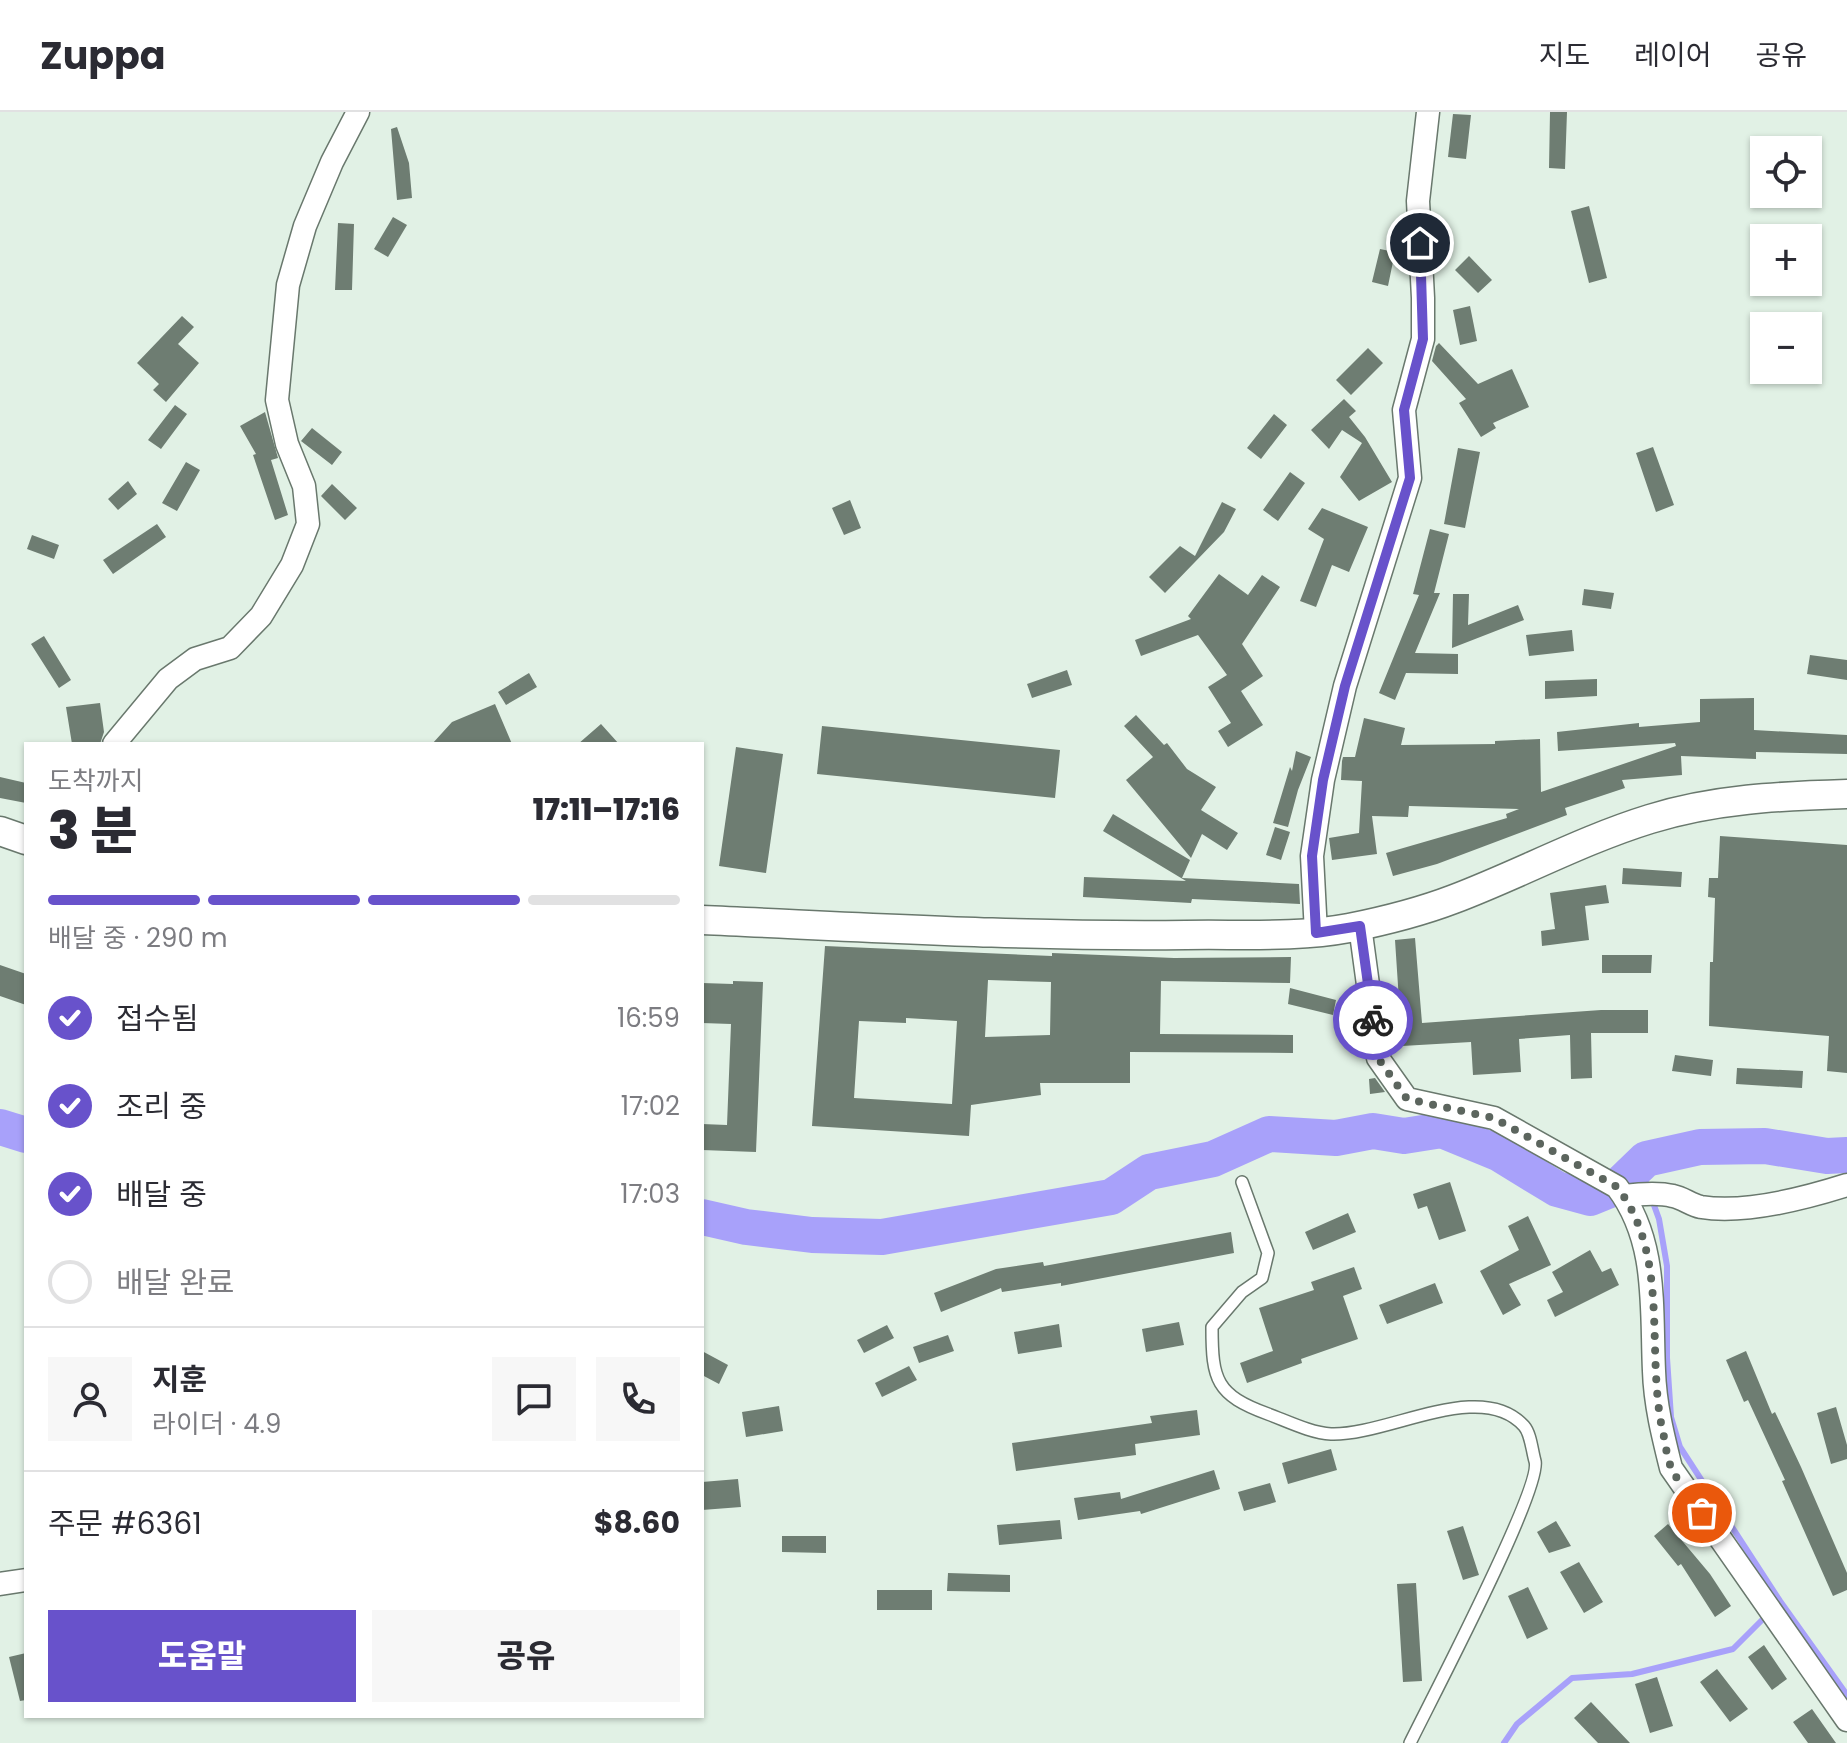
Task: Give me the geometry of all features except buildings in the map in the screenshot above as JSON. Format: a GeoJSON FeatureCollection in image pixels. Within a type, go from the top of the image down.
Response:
{"type":"FeatureCollection","features":[{"type":"Feature","properties":{"kind":"street"},"geometry":{"type":"LineString","coordinates":[[116,742],[168,679],[195,659],[230,648],[261,616],[292,565],[303,538],[308,524],[304,486],[287,444],[277,400],[288,285],[311,213],[332,162],[358,112]]}},
{"type":"Feature","properties":{"kind":"street"},"geometry":{"type":"LineString","coordinates":[[1428,112],[1418,201],[1423,339],[1404,410],[1410,478],[1345,686],[1323,780],[1312,856],[1378,1058],[1407,1099],[1494,1118],[1617,1187],[1624,1196],[1638,1225],[1650,1264],[1654,1373],[1671,1468],[1847,1720]]}},
{"type":"Feature","properties":{"kind":"street"},"geometry":{"type":"LineString","coordinates":[[704,920],[1000,933],[1153,935],[1337,930],[1406,915],[1454,899],[1575,847],[1663,815],[1704,804],[1847,794]]}},
{"type":"Feature","properties":{"kind":"street"},"geometry":{"type":"LineString","coordinates":[[0,831],[24,839]]}},
{"type":"Feature","properties":{"kind":"street"},"geometry":{"type":"LineString","coordinates":[[1624,1196],[1673,1196],[1701,1207],[1738,1206],[1771,1204],[1847,1185]]}},
{"type":"Feature","properties":{"kind":"street"},"geometry":{"type":"LineString","coordinates":[[0,1584],[24,1580]]}},
{"type":"Feature","properties":{"kind":"lane"},"geometry":{"type":"LineString","coordinates":[[1242,1182],[1268,1253],[1262,1278],[1242,1292],[1212,1327],[1212,1353],[1218,1379],[1226,1394],[1254,1409],[1330,1434],[1368,1430],[1443,1410],[1476,1406],[1502,1411],[1526,1427],[1537,1467],[1523,1509],[1410,1743]]}},
{"type":"Feature","properties":{"kind":"waterway"},"geometry":{"type":"LineString","coordinates":[[0,1127],[24,1134]]}},
{"type":"Feature","properties":{"kind":"waterway"},"geometry":{"type":"LineString","coordinates":[[704,1217],[746,1227],[812,1235],[882,1237],[1111,1197],[1149,1172],[1213,1159],[1269,1134],[1336,1138],[1373,1131],[1404,1136],[1442,1130],[1498,1153],[1557,1189],[1590,1198],[1617,1187],[1646,1159],[1700,1147],[1765,1146],[1827,1156],[1847,1155]]}},
{"type":"Feature","properties":{"kind":"waterway"},"geometry":{"type":"LineString","coordinates":[[1625,1180],[1647,1186]]}},
{"type":"Feature","properties":{"kind":"waterway"},"geometry":{"type":"LineString","coordinates":[[1651,1197],[1659,1219],[1667,1266],[1667,1358],[1671,1417],[1680,1447],[1780,1601],[1847,1695]]}},
{"type":"Feature","properties":{"kind":"waterway"},"geometry":{"type":"LineString","coordinates":[[1504,1743],[1517,1724],[1572,1678],[1632,1674],[1733,1649],[1768,1614]]}},
{"type":"Feature","properties":{"kind":"way so far"},"geometry":{"type":"LineString","coordinates":[[1373,1020],[1378,1058],[1407,1099],[1494,1118],[1617,1187],[1624,1196],[1638,1225],[1650,1264],[1654,1373],[1671,1468],[1702,1513]]}},
{"type":"Feature","properties":{"kind":"route"},"geometry":{"type":"LineString","coordinates":[[1373,1020],[1360,926],[1316,933],[1312,856],[1323,780],[1345,686],[1410,478],[1404,410],[1410,378],[1423,339],[1420,243]]}}]}
